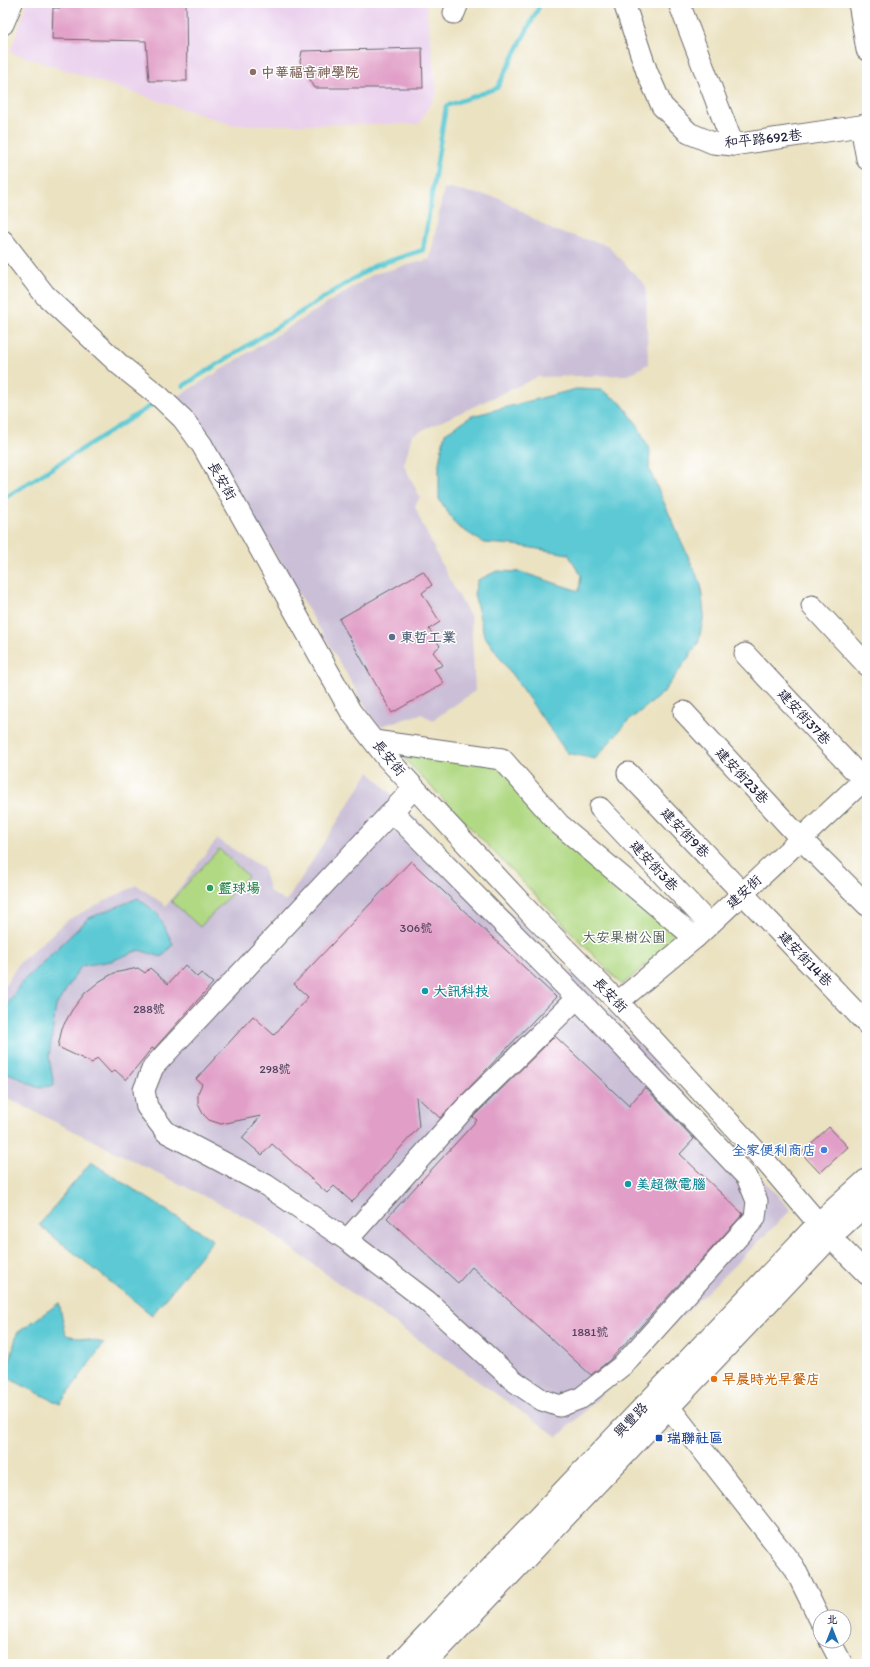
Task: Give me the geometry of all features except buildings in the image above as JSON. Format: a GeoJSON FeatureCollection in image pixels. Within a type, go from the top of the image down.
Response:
{"type":"FeatureCollection","features":[{"type":"Feature","properties":{"kind":"main road","name":"興豐路"},"geometry":{"type":"LineString","coordinates":[[425,1664],[669,1407],[867,1180]]}},
{"type":"Feature","properties":{"kind":"main road","name":"興豐路"},"geometry":{"type":"LineString","coordinates":[[399,1664],[824,1230],[867,1203]]}},
{"type":"Feature","properties":{"kind":"street"},"geometry":{"type":"LineString","coordinates":[[3,24],[12,3]]}},
{"type":"Feature","properties":{"kind":"street","name":"和平路692巷"},"geometry":{"type":"LineString","coordinates":[[624,3],[647,72],[662,106],[689,133],[713,143],[733,145],[864,125]]}},
{"type":"Feature","properties":{"kind":"street"},"geometry":{"type":"LineString","coordinates":[[679,3],[733,145]]}},
{"type":"Feature","properties":{"kind":"street"},"geometry":{"type":"LineString","coordinates":[[859,3],[866,43]]}},
{"type":"Feature","properties":{"kind":"street"},"geometry":{"type":"LineString","coordinates":[[864,125],[867,158]]}},
{"type":"Feature","properties":{"kind":"street","name":"長安街"},"geometry":{"type":"LineString","coordinates":[[3,241],[45,295],[120,365],[160,397],[183,419],[202,445],[352,712],[386,757],[532,915],[618,1002],[766,1162],[824,1230],[867,1274]]}},
{"type":"Feature","properties":{"kind":"street"},"geometry":{"type":"LineString","coordinates":[[812,606],[867,665]]}},
{"type":"Feature","properties":{"kind":"street","name":"建安街37巷"},"geometry":{"type":"LineString","coordinates":[[745,654],[866,780]]}},
{"type":"Feature","properties":{"kind":"street","name":"建安街23巷"},"geometry":{"type":"LineString","coordinates":[[684,712],[801,839],[867,905]]}},
{"type":"Feature","properties":{"kind":"street"},"geometry":{"type":"LineString","coordinates":[[374,741],[502,759],[559,824],[702,931]]}},
{"type":"Feature","properties":{"kind":"street","name":"建安街9巷"},"geometry":{"type":"LineString","coordinates":[[628,773],[742,893]]}},
{"type":"Feature","properties":{"kind":"street","name":"建安街"},"geometry":{"type":"LineString","coordinates":[[618,1002],[702,931],[866,780]]}},
{"type":"Feature","properties":{"kind":"street"},"geometry":{"type":"LineString","coordinates":[[392,811],[577,998],[747,1177],[758,1201],[755,1218],[623,1365],[581,1398],[560,1406],[542,1400],[514,1381],[428,1301],[347,1240],[266,1185],[166,1132],[147,1107],[144,1090],[153,1067],[392,811],[414,788]]}},
{"type":"Feature","properties":{"kind":"street","name":"建安街3巷"},"geometry":{"type":"LineString","coordinates":[[600,808],[702,931]]}},
{"type":"Feature","properties":{"kind":"street","name":"建安街14巷"},"geometry":{"type":"LineString","coordinates":[[742,893],[867,1024]]}},
{"type":"Feature","properties":{"kind":"street"},"geometry":{"type":"LineString","coordinates":[[347,1240],[466,1107],[577,998]]}},
{"type":"Feature","properties":{"kind":"street"},"geometry":{"type":"LineString","coordinates":[[669,1407],[794,1567],[815,1609]]}},
{"type":"Feature","properties":{"kind":"street"},"geometry":{"type":"LineString","coordinates":[[834,1649],[842,1664]]}},
{"type":"Feature","properties":{"kind":"shaded area","name":"中華福音神學院"},"geometry":{"type":"Polygon","coordinates":[[[27,3],[426,3],[437,93],[419,124],[232,125],[10,52],[27,3]]]}},
{"type":"Feature","properties":{"kind":"shaded area"},"geometry":{"type":"Polygon","coordinates":[[[444,188],[500,198],[552,230],[607,245],[646,286],[648,364],[629,375],[538,377],[412,435],[404,465],[420,497],[415,506],[421,521],[443,567],[471,618],[475,691],[433,720],[421,714],[378,727],[201,429],[174,399],[374,274],[430,259],[444,188]]]}},
{"type":"Feature","properties":{"kind":"shaded area"},"geometry":{"type":"Polygon","coordinates":[[[369,772],[589,990],[791,1210],[558,1437],[365,1303],[256,1222],[3,1096],[3,989],[19,963],[69,919],[137,885],[166,906],[217,839],[263,868],[270,892],[286,902],[369,772]]]}},
{"type":"Feature","properties":{"kind":"green space","name":"大安果樹公園"},"geometry":{"type":"Polygon","coordinates":[[[393,747],[495,761],[556,830],[678,938],[622,985],[393,747]]]}},
{"type":"Feature","properties":{"kind":"green space","name":"籃球場"},"geometry":{"type":"Polygon","coordinates":[[[219,849],[248,876],[200,927],[171,901],[219,849]]]}},
{"type":"Feature","properties":{"kind":"water"},"geometry":{"type":"Polygon","coordinates":[[[576,389],[602,390],[621,403],[637,424],[650,451],[649,469],[701,585],[704,615],[698,644],[663,693],[627,722],[595,759],[567,753],[484,635],[474,594],[478,580],[497,571],[521,572],[579,591],[581,575],[568,554],[514,545],[484,543],[457,526],[439,499],[439,463],[445,433],[472,416],[576,389]]]}},
{"type":"Feature","properties":{"kind":"water"},"geometry":{"type":"Polygon","coordinates":[[[138,898],[158,914],[173,944],[162,957],[139,950],[111,961],[81,966],[56,1006],[49,1057],[54,1086],[36,1087],[11,1074],[3,1073],[3,1011],[21,983],[89,918],[138,898]]]}},
{"type":"Feature","properties":{"kind":"water"},"geometry":{"type":"Polygon","coordinates":[[[91,1162],[213,1240],[152,1315],[39,1225],[91,1162]]]}},
{"type":"Feature","properties":{"kind":"water"},"geometry":{"type":"Polygon","coordinates":[[[59,1303],[66,1335],[104,1343],[60,1404],[6,1377],[17,1333],[59,1303]]]}},
{"type":"Feature","properties":{"kind":"waterway"},"geometry":{"type":"LineString","coordinates":[[183,386],[374,266],[423,250],[446,106],[497,88],[541,3]]}},
{"type":"Feature","properties":{"kind":"waterway"},"geometry":{"type":"LineString","coordinates":[[3,499],[152,405]]}},
{"type":"Feature","properties":{"kind":"place","name":"中華福音神學院"},"geometry":{"type":"Point","coordinates":[253,72]}},
{"type":"Feature","properties":{"kind":"place","name":"東哲工業"},"geometry":{"type":"Point","coordinates":[392,637]}},
{"type":"Feature","properties":{"kind":"place","name":"籃球場"},"geometry":{"type":"Point","coordinates":[210,888]}},
{"type":"Feature","properties":{"kind":"place","name":"大訊科技"},"geometry":{"type":"Point","coordinates":[425,991]}},
{"type":"Feature","properties":{"kind":"place","name":"全家便利商店"},"geometry":{"type":"Point","coordinates":[824,1150]}},
{"type":"Feature","properties":{"kind":"place","name":"美超微電腦"},"geometry":{"type":"Point","coordinates":[628,1184]}},
{"type":"Feature","properties":{"kind":"place","name":"早晨時光早餐店"},"geometry":{"type":"Point","coordinates":[714,1379]}},
{"type":"Feature","properties":{"kind":"place","name":"瑞聯社區"},"geometry":{"type":"Point","coordinates":[659,1438]}}]}
